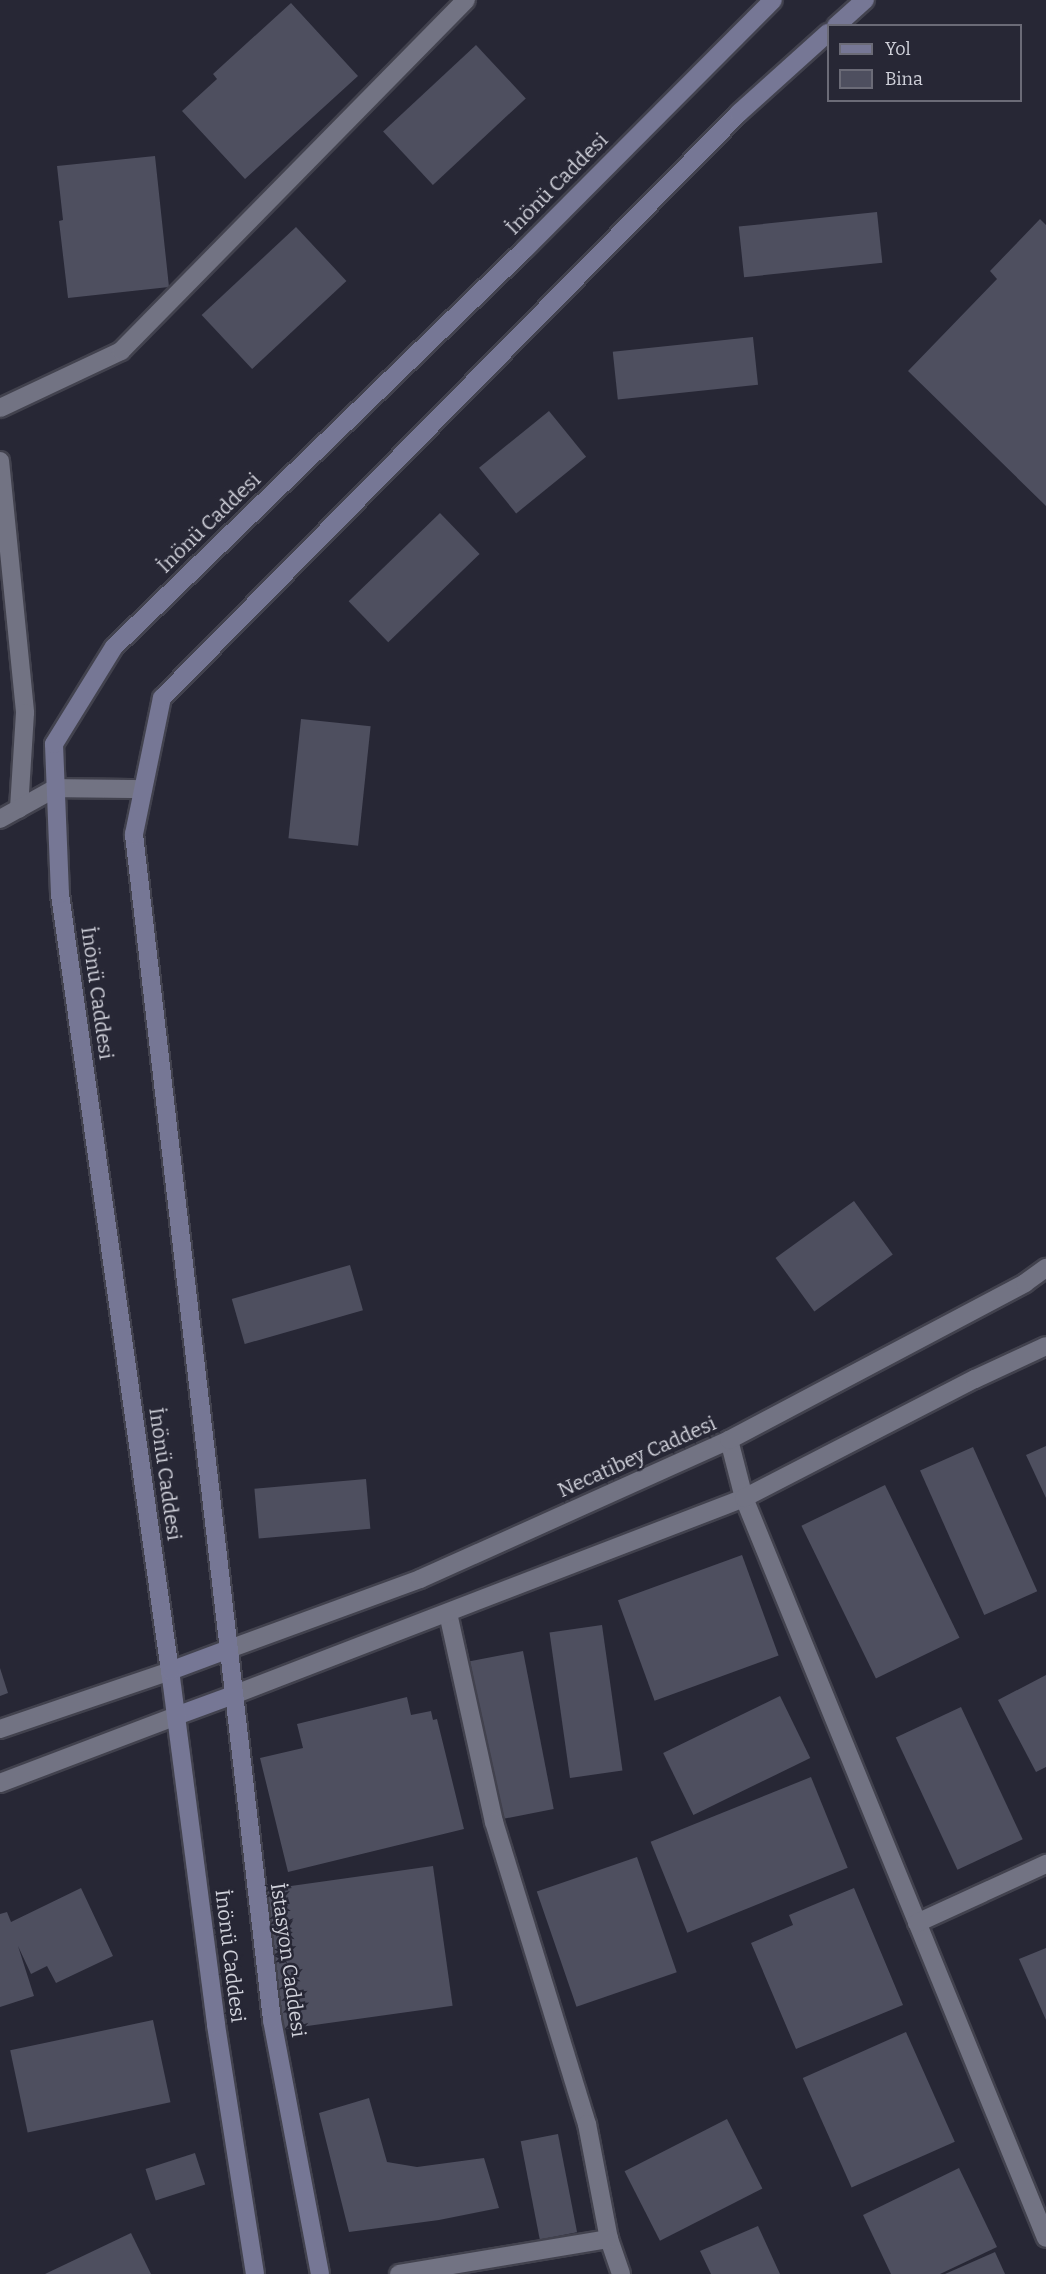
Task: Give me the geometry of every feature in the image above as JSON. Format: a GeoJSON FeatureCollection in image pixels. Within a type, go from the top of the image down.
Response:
{"type":"FeatureCollection","features":[{"type":"Feature","properties":{"kind":"main road","name":"İnönü Caddesi"},"geometry":{"type":"LineString","coordinates":[[255,2274],[216,2024],[170,1671],[60,894],[54,744],[114,647],[525,249],[772,0]]}},
{"type":"Feature","properties":{"kind":"main road"},"geometry":{"type":"LineString","coordinates":[[838,24],[865,0]]}},
{"type":"Feature","properties":{"kind":"main road"},"geometry":{"type":"LineString","coordinates":[[170,1671],[229,1649],[134,834],[162,698],[739,114],[827,34]]}},
{"type":"Feature","properties":{"kind":"main road","name":"İstasyon Caddesi"},"geometry":{"type":"LineString","coordinates":[[229,1649],[272,2020],[320,2274]]}},
{"type":"Feature","properties":{"kind":"main road"},"geometry":{"type":"LineString","coordinates":[[176,1716],[233,1695]]}},
{"type":"Feature","properties":{"kind":"street"},"geometry":{"type":"LineString","coordinates":[[0,408],[121,351],[466,0]]}},
{"type":"Feature","properties":{"kind":"street"},"geometry":{"type":"LineString","coordinates":[[0,461],[25,713],[19,809]]}},
{"type":"Feature","properties":{"kind":"street"},"geometry":{"type":"LineString","coordinates":[[0,819],[56,788],[143,789]]}},
{"type":"Feature","properties":{"kind":"street","name":"Necatibey Caddesi"},"geometry":{"type":"LineString","coordinates":[[229,1649],[420,1579],[729,1440],[1025,1283],[1046,1268]]}},
{"type":"Feature","properties":{"kind":"street"},"geometry":{"type":"LineString","coordinates":[[233,1695],[744,1498],[975,1379],[1046,1346]]}},
{"type":"Feature","properties":{"kind":"street"},"geometry":{"type":"LineString","coordinates":[[729,1440],[744,1498],[1046,2238]]}},
{"type":"Feature","properties":{"kind":"street"},"geometry":{"type":"LineString","coordinates":[[448,1613],[494,1822],[587,2124],[609,2239],[621,2274]]}},
{"type":"Feature","properties":{"kind":"street"},"geometry":{"type":"LineString","coordinates":[[0,1729],[170,1671]]}},
{"type":"Feature","properties":{"kind":"street"},"geometry":{"type":"LineString","coordinates":[[0,1783],[176,1716]]}},
{"type":"Feature","properties":{"kind":"street"},"geometry":{"type":"LineString","coordinates":[[917,1923],[1046,1864]]}},
{"type":"Feature","properties":{"kind":"street"},"geometry":{"type":"LineString","coordinates":[[399,2274],[609,2239]]}},
{"type":"Feature","properties":{"kind":"building"},"geometry":{"type":"Polygon","coordinates":[[[291,3],[358,76],[245,179],[182,111],[217,79],[213,74],[291,3]]]}},
{"type":"Feature","properties":{"kind":"building"},"geometry":{"type":"Polygon","coordinates":[[[476,45],[526,98],[433,185],[383,132],[476,45]]]}},
{"type":"Feature","properties":{"kind":"building"},"geometry":{"type":"Polygon","coordinates":[[[155,156],[169,287],[68,298],[59,221],[63,220],[57,166],[155,156]]]}},
{"type":"Feature","properties":{"kind":"building"},"geometry":{"type":"Polygon","coordinates":[[[877,212],[882,263],[744,277],[739,227],[877,212]]]}},
{"type":"Feature","properties":{"kind":"building"},"geometry":{"type":"Polygon","coordinates":[[[1040,219],[1046,225],[1046,506],[908,371],[997,279],[990,271],[1040,219]]]}},
{"type":"Feature","properties":{"kind":"building"},"geometry":{"type":"Polygon","coordinates":[[[296,227],[346,281],[252,369],[202,315],[296,227]]]}},
{"type":"Feature","properties":{"kind":"building"},"geometry":{"type":"Polygon","coordinates":[[[753,337],[758,385],[618,399],[613,352],[753,337]]]}},
{"type":"Feature","properties":{"kind":"building"},"geometry":{"type":"Polygon","coordinates":[[[549,411],[586,457],[516,513],[479,468],[549,411]]]}},
{"type":"Feature","properties":{"kind":"building"},"geometry":{"type":"Polygon","coordinates":[[[440,513],[480,554],[388,642],[349,601],[440,513]]]}},
{"type":"Feature","properties":{"kind":"building"},"geometry":{"type":"Polygon","coordinates":[[[301,719],[371,726],[358,846],[288,838],[301,719]]]}},
{"type":"Feature","properties":{"kind":"building"},"geometry":{"type":"Polygon","coordinates":[[[854,1201],[893,1254],[814,1311],[776,1258],[854,1201]]]}},
{"type":"Feature","properties":{"kind":"building"},"geometry":{"type":"Polygon","coordinates":[[[350,1265],[363,1310],[245,1344],[232,1299],[350,1265]]]}},
{"type":"Feature","properties":{"kind":"building"},"geometry":{"type":"Polygon","coordinates":[[[1046,1446],[1046,1498],[1026,1455],[1046,1446]]]}},
{"type":"Feature","properties":{"kind":"building"},"geometry":{"type":"Polygon","coordinates":[[[973,1447],[1037,1591],[984,1615],[920,1471],[973,1447]]]}},
{"type":"Feature","properties":{"kind":"building"},"geometry":{"type":"Polygon","coordinates":[[[366,1479],[370,1529],[259,1539],[254,1489],[366,1479]]]}},
{"type":"Feature","properties":{"kind":"building"},"geometry":{"type":"Polygon","coordinates":[[[885,1485],[960,1638],[876,1679],[801,1526],[885,1485]]]}},
{"type":"Feature","properties":{"kind":"building"},"geometry":{"type":"Polygon","coordinates":[[[742,1555],[779,1656],[655,1701],[618,1600],[742,1555]]]}},
{"type":"Feature","properties":{"kind":"building"},"geometry":{"type":"Polygon","coordinates":[[[602,1625],[622,1771],[570,1778],[550,1632],[602,1625]]]}},
{"type":"Feature","properties":{"kind":"building"},"geometry":{"type":"Polygon","coordinates":[[[523,1651],[554,1809],[501,1819],[470,1661],[523,1651]]]}},
{"type":"Feature","properties":{"kind":"building"},"geometry":{"type":"Polygon","coordinates":[[[0,1668],[8,1693],[0,1696],[0,1668]]]}},
{"type":"Feature","properties":{"kind":"building"},"geometry":{"type":"Polygon","coordinates":[[[1046,1675],[1046,1767],[1036,1772],[998,1700],[1046,1675]]]}},
{"type":"Feature","properties":{"kind":"building"},"geometry":{"type":"Polygon","coordinates":[[[780,1696],[810,1758],[693,1815],[663,1753],[780,1696]]]}},
{"type":"Feature","properties":{"kind":"building"},"geometry":{"type":"Polygon","coordinates":[[[407,1697],[411,1715],[431,1711],[433,1720],[437,1719],[464,1829],[288,1872],[260,1758],[303,1748],[297,1724],[407,1697]]]}},
{"type":"Feature","properties":{"kind":"building"},"geometry":{"type":"Polygon","coordinates":[[[961,1707],[1023,1839],[957,1870],[896,1737],[961,1707]]]}},
{"type":"Feature","properties":{"kind":"building"},"geometry":{"type":"Polygon","coordinates":[[[811,1777],[848,1868],[687,1933],[651,1842],[811,1777]]]}},
{"type":"Feature","properties":{"kind":"building"},"geometry":{"type":"Polygon","coordinates":[[[637,1857],[677,1972],[576,2007],[537,1892],[637,1857]]]}},
{"type":"Feature","properties":{"kind":"building"},"geometry":{"type":"Polygon","coordinates":[[[433,1866],[453,2006],[280,2030],[261,1890],[433,1866]]]}},
{"type":"Feature","properties":{"kind":"building"},"geometry":{"type":"Polygon","coordinates":[[[81,1888],[113,1956],[56,1983],[47,1966],[31,1974],[18,1946],[34,1996],[0,2007],[0,1914],[7,1912],[11,1922],[81,1888]]]}},
{"type":"Feature","properties":{"kind":"building"},"geometry":{"type":"Polygon","coordinates":[[[854,1888],[903,2005],[796,2049],[751,1943],[793,1925],[789,1915],[854,1888]]]}},
{"type":"Feature","properties":{"kind":"building"},"geometry":{"type":"Polygon","coordinates":[[[1046,1948],[1046,2020],[1019,1959],[1046,1948]]]}},
{"type":"Feature","properties":{"kind":"building"},"geometry":{"type":"Polygon","coordinates":[[[153,2020],[170,2102],[28,2133],[10,2050],[153,2020]]]}},
{"type":"Feature","properties":{"kind":"building"},"geometry":{"type":"Polygon","coordinates":[[[906,2032],[955,2142],[852,2188],[803,2078],[906,2032]]]}},
{"type":"Feature","properties":{"kind":"building"},"geometry":{"type":"Polygon","coordinates":[[[369,2098],[387,2162],[417,2167],[484,2158],[499,2208],[439,2220],[349,2232],[319,2113],[369,2098]]]}},
{"type":"Feature","properties":{"kind":"building"},"geometry":{"type":"Polygon","coordinates":[[[727,2119],[762,2188],[660,2241],[625,2171],[727,2119]]]}},
{"type":"Feature","properties":{"kind":"building"},"geometry":{"type":"Polygon","coordinates":[[[558,2134],[577,2232],[540,2239],[521,2141],[558,2134]]]}},
{"type":"Feature","properties":{"kind":"building"},"geometry":{"type":"Polygon","coordinates":[[[195,2153],[205,2184],[156,2200],[146,2169],[195,2153]]]}},
{"type":"Feature","properties":{"kind":"building"},"geometry":{"type":"Polygon","coordinates":[[[959,2168],[997,2247],[940,2274],[891,2274],[863,2215],[959,2168]]]}},
{"type":"Feature","properties":{"kind":"building"},"geometry":{"type":"Polygon","coordinates":[[[758,2226],[780,2274],[711,2274],[700,2251],[758,2226]]]}},
{"type":"Feature","properties":{"kind":"building"},"geometry":{"type":"Polygon","coordinates":[[[131,2233],[151,2274],[45,2274],[131,2233]]]}},
{"type":"Feature","properties":{"kind":"building"},"geometry":{"type":"Polygon","coordinates":[[[995,2252],[1005,2274],[945,2274],[995,2252]]]}}]}
